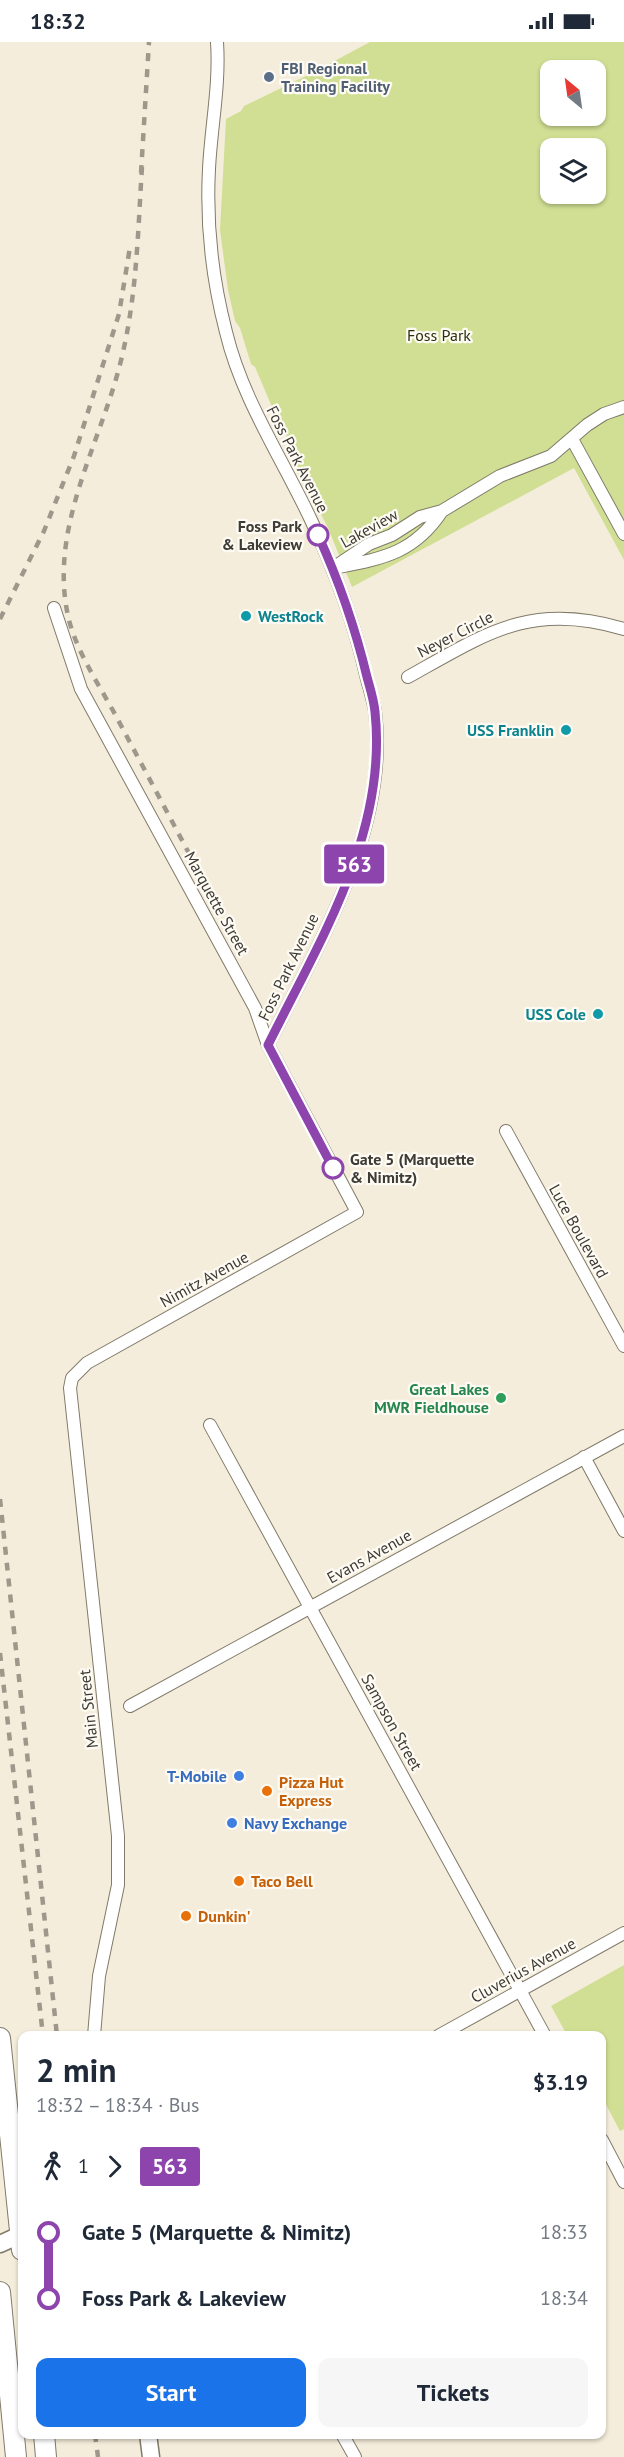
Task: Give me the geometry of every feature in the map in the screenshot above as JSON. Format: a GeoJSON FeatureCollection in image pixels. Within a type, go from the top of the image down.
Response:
{"type":"FeatureCollection","features":[{"type":"Feature","properties":{"kind":"highway"},"geometry":{"type":"LineString","coordinates":[[0,2038],[18,2202]]}},
{"type":"Feature","properties":{"kind":"highway"},"geometry":{"type":"LineString","coordinates":[[0,2292],[16,2457]]}},
{"type":"Feature","properties":{"kind":"highway"},"geometry":{"type":"LineString","coordinates":[[44,2439],[46,2457]]}},
{"type":"Feature","properties":{"kind":"main road"},"geometry":{"type":"LineString","coordinates":[[0,2244],[18,2240]]}},
{"type":"Feature","properties":{"kind":"main road"},"geometry":{"type":"LineString","coordinates":[[149,2439],[151,2457]]}},
{"type":"Feature","properties":{"kind":"street","name":"Foss Park Avenue"},"geometry":{"type":"LineString","coordinates":[[217,42],[216,99],[209,169],[209,243],[226,334],[249,399],[333,568],[356,632],[375,711],[376,750],[373,784],[363,838],[345,887],[268,1045]]}},
{"type":"Feature","properties":{"kind":"street","name":"Lakeview"},"geometry":{"type":"LineString","coordinates":[[333,568],[369,544],[392,535],[420,516],[442,511],[500,476],[551,456],[587,424],[624,407]]}},
{"type":"Feature","properties":{"kind":"street"},"geometry":{"type":"LineString","coordinates":[[572,439],[624,534]]}},
{"type":"Feature","properties":{"kind":"street","name":"Marquette Street"},"geometry":{"type":"LineString","coordinates":[[54,608],[81,689],[255,1008],[268,1045],[357,1212]]}},
{"type":"Feature","properties":{"kind":"street","name":"Neyer Circle"},"geometry":{"type":"LineString","coordinates":[[408,677],[482,637],[528,621],[576,618],[624,629]]}},
{"type":"Feature","properties":{"kind":"street","name":"Luce Boulevard"},"geometry":{"type":"LineString","coordinates":[[506,1131],[624,1346]]}},
{"type":"Feature","properties":{"kind":"street","name":"Nimitz Avenue"},"geometry":{"type":"LineString","coordinates":[[72,1378],[87,1363],[357,1212]]}},
{"type":"Feature","properties":{"kind":"street","name":"Main Street"},"geometry":{"type":"LineString","coordinates":[[72,1378],[70,1388],[118,1836],[117,1893],[99,1976],[94,2031]]}},
{"type":"Feature","properties":{"kind":"street","name":"Sampson Street"},"geometry":{"type":"LineString","coordinates":[[210,1425],[542,2031]]}},
{"type":"Feature","properties":{"kind":"street","name":"Evans Avenue"},"geometry":{"type":"LineString","coordinates":[[130,1706],[624,1436]]}},
{"type":"Feature","properties":{"kind":"street"},"geometry":{"type":"LineString","coordinates":[[584,1457],[624,1531]]}},
{"type":"Feature","properties":{"kind":"street","name":"Cluverius Avenue"},"geometry":{"type":"LineString","coordinates":[[447,2031],[624,1933]]}},
{"type":"Feature","properties":{"kind":"street"},"geometry":{"type":"LineString","coordinates":[[606,2148],[624,2182]]}},
{"type":"Feature","properties":{"kind":"street"},"geometry":{"type":"LineString","coordinates":[[345,2439],[355,2457]]}},
{"type":"Feature","properties":{"kind":"green space","name":"Foss Park"},"geometry":{"type":"Polygon","coordinates":[[[370,42],[624,42],[624,560],[574,468],[352,587],[328,528],[295,463],[291,444],[255,367],[251,364],[240,328],[235,321],[228,290],[220,230],[226,119],[241,111],[244,106],[370,42]]]}},
{"type":"Feature","properties":{"kind":"green space"},"geometry":{"type":"Polygon","coordinates":[[[624,1965],[624,2129],[620,2131],[606,2105],[606,2031],[565,2031],[551,2006],[624,1965]]]}},
{"type":"Feature","properties":{"kind":"railway"},"geometry":{"type":"LineString","coordinates":[[141,173],[149,42]]}},
{"type":"Feature","properties":{"kind":"railway"},"geometry":{"type":"LineString","coordinates":[[142,167],[136,260],[128,329],[114,384],[72,512],[66,545],[64,578],[67,611],[81,653],[213,899]]}},
{"type":"Feature","properties":{"kind":"railway"},"geometry":{"type":"LineString","coordinates":[[0,619],[44,531],[74,456],[119,314],[130,247]]}},
{"type":"Feature","properties":{"kind":"railway"},"geometry":{"type":"LineString","coordinates":[[0,1499],[56,2031]]}},
{"type":"Feature","properties":{"kind":"railway"},"geometry":{"type":"LineString","coordinates":[[0,1653],[42,2031]]}},
{"type":"Feature","properties":{"kind":"railway"},"geometry":{"type":"LineString","coordinates":[[96,2439],[98,2457]]}},
{"type":"Feature","properties":{"kind":"bus line","name":"563"},"geometry":{"type":"LineString","coordinates":[[318,535],[333,568],[356,632],[375,711],[376,750],[373,784],[363,838],[345,887],[268,1045],[333,1168]]}},
{"type":"Feature","properties":{"kind":"place","name":"FBI Regional Training Facility"},"geometry":{"type":"Point","coordinates":[269,77]}},
{"type":"Feature","properties":{"kind":"place","name":"Foss Park & Lakeview"},"geometry":{"type":"Point","coordinates":[318,535]}},
{"type":"Feature","properties":{"kind":"place","name":"WestRock"},"geometry":{"type":"Point","coordinates":[246,616]}},
{"type":"Feature","properties":{"kind":"place","name":"USS Franklin"},"geometry":{"type":"Point","coordinates":[566,730]}},
{"type":"Feature","properties":{"kind":"place","name":"USS Cole"},"geometry":{"type":"Point","coordinates":[598,1014]}},
{"type":"Feature","properties":{"kind":"place","name":"Gate 5 (Marquette & Nimitz)"},"geometry":{"type":"Point","coordinates":[333,1168]}},
{"type":"Feature","properties":{"kind":"place","name":"Great Lakes MWR Fieldhouse"},"geometry":{"type":"Point","coordinates":[501,1398]}},
{"type":"Feature","properties":{"kind":"place","name":"T-Mobile"},"geometry":{"type":"Point","coordinates":[239,1776]}},
{"type":"Feature","properties":{"kind":"place","name":"Pizza Hut Express"},"geometry":{"type":"Point","coordinates":[267,1791]}},
{"type":"Feature","properties":{"kind":"place","name":"Navy Exchange"},"geometry":{"type":"Point","coordinates":[232,1823]}},
{"type":"Feature","properties":{"kind":"place","name":"Taco Bell"},"geometry":{"type":"Point","coordinates":[239,1881]}},
{"type":"Feature","properties":{"kind":"place","name":"Dunkin'"},"geometry":{"type":"Point","coordinates":[186,1916]}}]}
